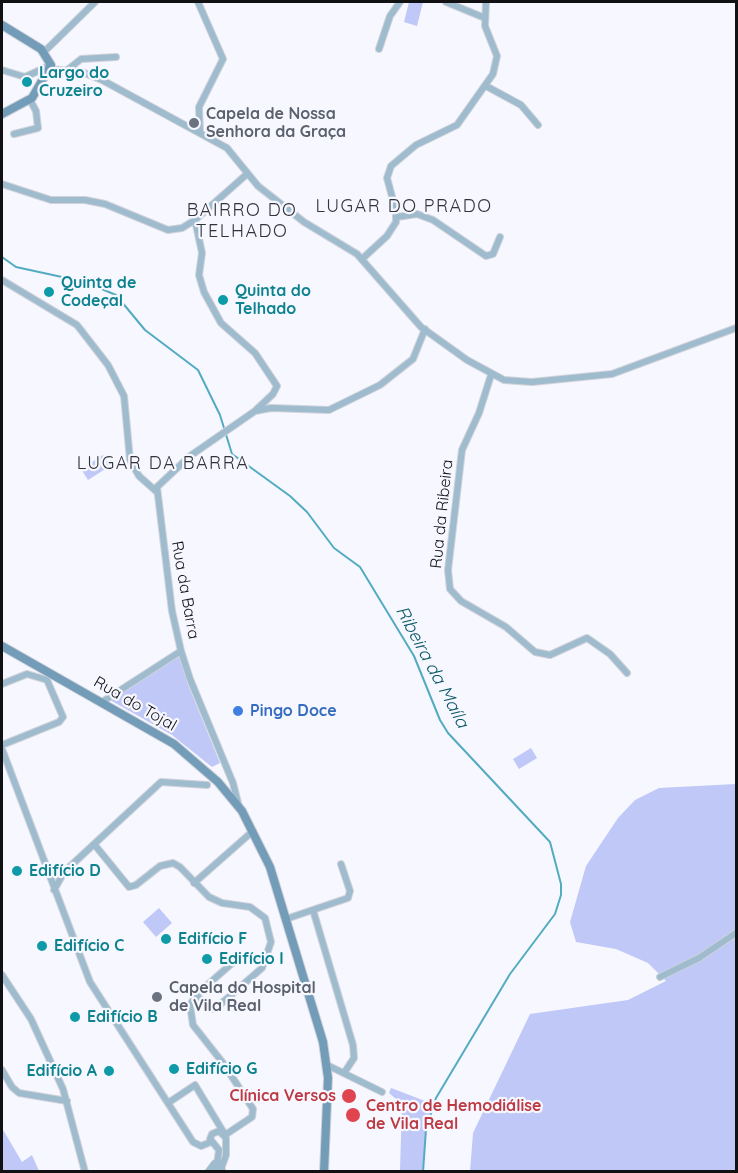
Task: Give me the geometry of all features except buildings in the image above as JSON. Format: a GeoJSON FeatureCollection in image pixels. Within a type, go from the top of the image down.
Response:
{"type":"FeatureCollection","features":[{"type":"Feature","properties":{"kind":"main road"},"geometry":{"type":"LineString","coordinates":[[2,25],[44,52],[50,67],[30,100],[2,114]]}},
{"type":"Feature","properties":{"kind":"main road","name":"Rua do Tojal"},"geometry":{"type":"LineString","coordinates":[[2,646],[174,744],[216,780],[239,807],[254,831],[270,867],[323,1042],[327,1065],[324,1172]]}},
{"type":"Feature","properties":{"kind":"street"},"geometry":{"type":"LineString","coordinates":[[44,52],[95,2]]}},
{"type":"Feature","properties":{"kind":"street"},"geometry":{"type":"LineString","coordinates":[[198,2],[224,59],[199,108],[200,133]]}},
{"type":"Feature","properties":{"kind":"street"},"geometry":{"type":"LineString","coordinates":[[379,48],[390,16],[400,2]]}},
{"type":"Feature","properties":{"kind":"street"},"geometry":{"type":"LineString","coordinates":[[446,2],[485,18]]}},
{"type":"Feature","properties":{"kind":"street"},"geometry":{"type":"LineString","coordinates":[[362,259],[387,236],[397,217],[387,178],[391,166],[416,145],[457,125],[486,86],[497,61],[495,46],[486,28],[486,2]]}},
{"type":"Feature","properties":{"kind":"street"},"geometry":{"type":"LineString","coordinates":[[66,71],[82,59],[116,57]]}},
{"type":"Feature","properties":{"kind":"street"},"geometry":{"type":"LineString","coordinates":[[2,70],[20,76],[33,75],[50,67],[82,72],[109,83],[232,151],[247,174],[304,222],[346,246],[362,259],[401,306],[425,329],[491,375],[507,381],[524,383],[608,375],[660,358],[736,328]]}},
{"type":"Feature","properties":{"kind":"street"},"geometry":{"type":"LineString","coordinates":[[486,86],[521,105],[538,125]]}},
{"type":"Feature","properties":{"kind":"street"},"geometry":{"type":"LineString","coordinates":[[14,134],[38,128],[36,111],[30,100]]}},
{"type":"Feature","properties":{"kind":"street"},"geometry":{"type":"LineString","coordinates":[[2,184],[51,200],[85,200],[105,204],[165,230],[178,229],[195,220],[247,174]]}},
{"type":"Feature","properties":{"kind":"street"},"geometry":{"type":"LineString","coordinates":[[397,217],[412,214],[433,220],[486,256],[494,254],[500,237]]}},
{"type":"Feature","properties":{"kind":"street"},"geometry":{"type":"LineString","coordinates":[[157,492],[157,487],[190,456],[255,411],[275,392],[275,382],[247,345],[221,323],[202,288],[199,275],[202,253],[195,220]]}},
{"type":"Feature","properties":{"kind":"street"},"geometry":{"type":"LineString","coordinates":[[2,280],[71,320],[84,331],[102,356],[124,396],[125,427],[130,460],[139,476],[157,492]]}},
{"type":"Feature","properties":{"kind":"street"},"geometry":{"type":"LineString","coordinates":[[255,411],[271,408],[325,411],[341,406],[380,385],[409,363],[417,351],[425,329]]}},
{"type":"Feature","properties":{"kind":"street","name":"Rua da Ribeira"},"geometry":{"type":"LineString","coordinates":[[491,375],[479,413],[462,450],[448,570],[450,589],[461,601],[504,625],[536,653],[551,655],[587,638],[610,654],[627,673]]}},
{"type":"Feature","properties":{"kind":"street","name":"Rua da Barra"},"geometry":{"type":"LineString","coordinates":[[157,492],[172,611],[181,651],[190,679],[229,773],[239,807]]}},
{"type":"Feature","properties":{"kind":"street"},"geometry":{"type":"LineString","coordinates":[[102,702],[181,651]]}},
{"type":"Feature","properties":{"kind":"street"},"geometry":{"type":"LineString","coordinates":[[2,684],[27,674],[45,678],[50,683],[63,717],[59,722],[2,747],[90,982],[195,1144],[201,1146],[211,1142]]}},
{"type":"Feature","properties":{"kind":"street"},"geometry":{"type":"LineString","coordinates":[[216,780],[229,773]]}},
{"type":"Feature","properties":{"kind":"street"},"geometry":{"type":"LineString","coordinates":[[54,890],[60,875],[163,780],[207,785]]}},
{"type":"Feature","properties":{"kind":"street"},"geometry":{"type":"LineString","coordinates":[[194,883],[254,831]]}},
{"type":"Feature","properties":{"kind":"street"},"geometry":{"type":"LineString","coordinates":[[93,844],[129,887],[136,885],[159,866],[168,863],[180,867],[215,901],[250,907],[263,915],[271,937],[266,962],[260,970],[215,1009],[209,1008],[196,995]]}},
{"type":"Feature","properties":{"kind":"street"},"geometry":{"type":"LineString","coordinates":[[286,919],[349,896],[341,864]]}},
{"type":"Feature","properties":{"kind":"street"},"geometry":{"type":"LineString","coordinates":[[313,910],[353,1045],[353,1061],[344,1073]]}},
{"type":"Feature","properties":{"kind":"street"},"geometry":{"type":"LineString","coordinates":[[660,977],[699,958],[736,933]]}},
{"type":"Feature","properties":{"kind":"street"},"geometry":{"type":"LineString","coordinates":[[218,1147],[225,1137],[252,1118],[253,1109],[223,1063],[193,1025],[190,1010],[196,995],[238,958],[266,962]]}},
{"type":"Feature","properties":{"kind":"street"},"geometry":{"type":"LineString","coordinates":[[2,975],[31,1019],[67,1101],[86,1172]]}},
{"type":"Feature","properties":{"kind":"street"},"geometry":{"type":"LineString","coordinates":[[327,1065],[382,1092]]}},
{"type":"Feature","properties":{"kind":"street"},"geometry":{"type":"LineString","coordinates":[[2,1070],[12,1088],[19,1094],[67,1101]]}},
{"type":"Feature","properties":{"kind":"street"},"geometry":{"type":"LineString","coordinates":[[168,1103],[195,1085],[225,1137],[220,1168]]}},
{"type":"Feature","properties":{"kind":"street"},"geometry":{"type":"LineString","coordinates":[[211,1142],[214,1132],[225,1137]]}},
{"type":"Feature","properties":{"kind":"street"},"geometry":{"type":"LineString","coordinates":[[211,1142],[218,1147],[220,1168]]}},
{"type":"Feature","properties":{"kind":"street"},"geometry":{"type":"LineString","coordinates":[[202,1172],[209,1171],[211,1166],[220,1168]]}},
{"type":"Feature","properties":{"kind":"shaded area"},"geometry":{"type":"Polygon","coordinates":[[[409,2],[423,2],[417,26],[404,22],[409,2]]]}},
{"type":"Feature","properties":{"kind":"shaded area"},"geometry":{"type":"Polygon","coordinates":[[[103,455],[110,466],[88,480],[81,469],[103,455]]]}},
{"type":"Feature","properties":{"kind":"shaded area"},"geometry":{"type":"Polygon","coordinates":[[[180,656],[187,682],[220,763],[212,767],[172,735],[110,700],[180,656]]]}},
{"type":"Feature","properties":{"kind":"shaded area"},"geometry":{"type":"Polygon","coordinates":[[[531,748],[537,758],[519,769],[513,759],[531,748]]]}},
{"type":"Feature","properties":{"kind":"shaded area"},"geometry":{"type":"Polygon","coordinates":[[[736,784],[736,1171],[470,1172],[473,1133],[530,1014],[628,1000],[666,981],[648,963],[616,949],[576,942],[570,922],[586,866],[618,818],[635,800],[659,788],[736,784]]]}},
{"type":"Feature","properties":{"kind":"shaded area"},"geometry":{"type":"Polygon","coordinates":[[[159,908],[172,923],[156,937],[143,922],[159,908]]]}},
{"type":"Feature","properties":{"kind":"shaded area"},"geometry":{"type":"Polygon","coordinates":[[[391,1088],[433,1104],[426,1129],[423,1171],[400,1171],[402,1104],[389,1093],[391,1088]]]}},
{"type":"Feature","properties":{"kind":"shaded area"},"geometry":{"type":"Polygon","coordinates":[[[2,1128],[22,1162],[32,1155],[39,1171],[2,1171],[2,1128]]]}},
{"type":"Feature","properties":{"kind":"waterway","name":"Ribeira da Maíla"},"geometry":{"type":"LineString","coordinates":[[2,257],[16,267],[85,282],[116,295],[145,330],[198,370],[220,415],[232,454],[290,496],[307,512],[334,548],[360,567],[414,656],[440,720],[448,733],[550,842],[561,884],[561,895],[555,914],[510,974],[436,1098],[426,1129],[423,1172]]}},
{"type":"Feature","properties":{"kind":"place","name":"Largo do Cruzeiro"},"geometry":{"type":"Point","coordinates":[27,82]}},
{"type":"Feature","properties":{"kind":"place","name":"Capela de Nossa Senhora da Graça"},"geometry":{"type":"Point","coordinates":[194,123]}},
{"type":"Feature","properties":{"kind":"place","name":"Quinta de Codeçal"},"geometry":{"type":"Point","coordinates":[49,292]}},
{"type":"Feature","properties":{"kind":"place","name":"Quinta do Telhado"},"geometry":{"type":"Point","coordinates":[223,300]}},
{"type":"Feature","properties":{"kind":"place","name":"Pingo Doce"},"geometry":{"type":"Point","coordinates":[238,711]}},
{"type":"Feature","properties":{"kind":"place","name":"Edifício D"},"geometry":{"type":"Point","coordinates":[17,871]}},
{"type":"Feature","properties":{"kind":"place","name":"Edifício F"},"geometry":{"type":"Point","coordinates":[166,939]}},
{"type":"Feature","properties":{"kind":"place","name":"Edifício C"},"geometry":{"type":"Point","coordinates":[42,946]}},
{"type":"Feature","properties":{"kind":"place","name":"Edifício I"},"geometry":{"type":"Point","coordinates":[207,959]}},
{"type":"Feature","properties":{"kind":"place","name":"Capela do Hospital de Vila Real"},"geometry":{"type":"Point","coordinates":[157,997]}},
{"type":"Feature","properties":{"kind":"place","name":"Edifício B"},"geometry":{"type":"Point","coordinates":[75,1017]}},
{"type":"Feature","properties":{"kind":"place","name":"Edifício G"},"geometry":{"type":"Point","coordinates":[174,1069]}},
{"type":"Feature","properties":{"kind":"place","name":"Edifício A"},"geometry":{"type":"Point","coordinates":[109,1071]}},
{"type":"Feature","properties":{"kind":"place","name":"Clínica Versos"},"geometry":{"type":"Point","coordinates":[349,1096]}},
{"type":"Feature","properties":{"kind":"place","name":"Centro de Hemodiálise de Vila Real"},"geometry":{"type":"Point","coordinates":[353,1115]}},
{"type":"Feature","properties":{"kind":"district","name":"LUGAR DO PRADO"},"geometry":{"type":"Point","coordinates":[404,207]}},
{"type":"Feature","properties":{"kind":"district","name":"BAIRRO DO TELHADO"},"geometry":{"type":"Point","coordinates":[242,221]}},
{"type":"Feature","properties":{"kind":"district","name":"LUGAR DA BARRA"},"geometry":{"type":"Point","coordinates":[163,464]}}]}
